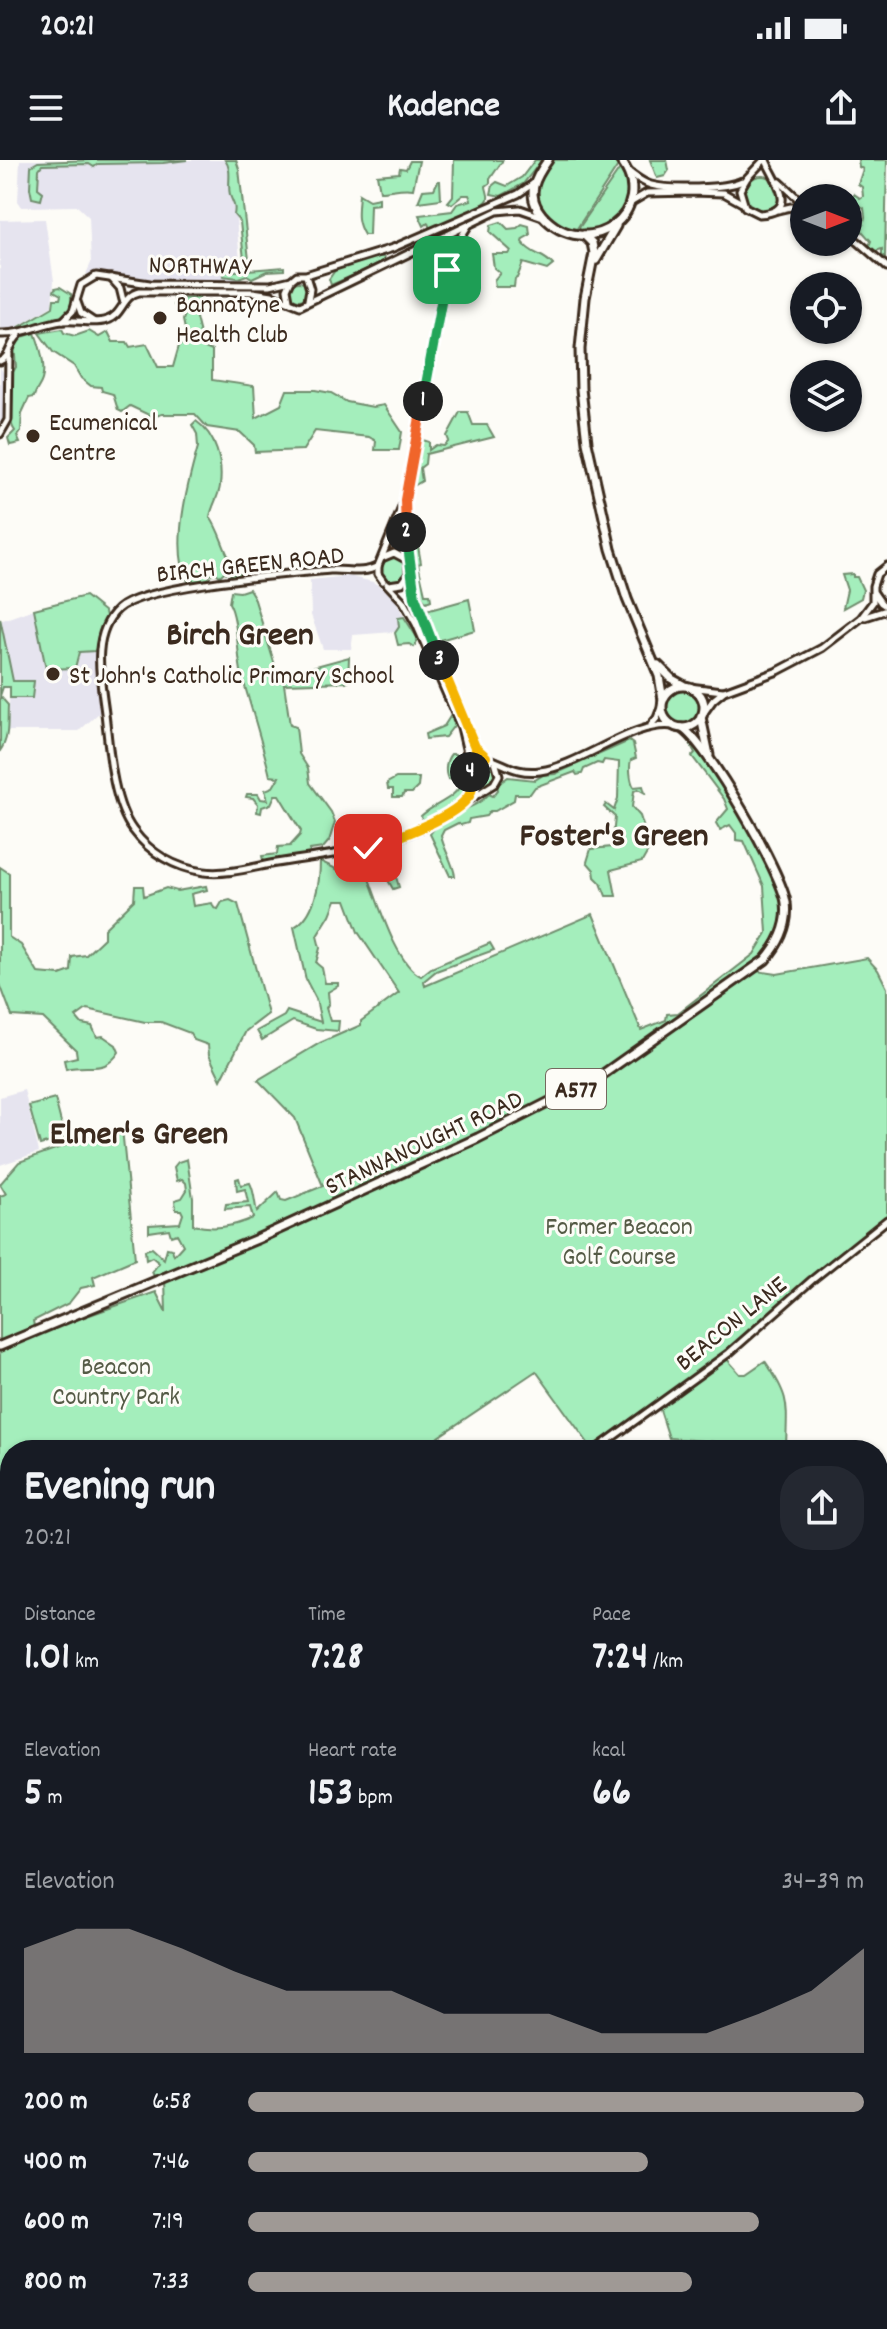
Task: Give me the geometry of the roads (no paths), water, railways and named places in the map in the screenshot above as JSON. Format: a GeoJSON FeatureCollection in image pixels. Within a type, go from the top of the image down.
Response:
{"type":"FeatureCollection","features":[{"type":"Feature","properties":{"kind":"main road"},"geometry":{"type":"LineString","coordinates":[[548,160],[534,183],[534,203],[548,222],[560,231],[578,235]]}},
{"type":"Feature","properties":{"kind":"main road"},"geometry":{"type":"LineString","coordinates":[[624,165],[633,189],[630,203]]}},
{"type":"Feature","properties":{"kind":"main road","name":"A577"},"geometry":{"type":"LineString","coordinates":[[590,273],[630,203]]}},
{"type":"Feature","properties":{"kind":"main road","name":"A577"},"geometry":{"type":"LineString","coordinates":[[578,235],[604,232],[623,215]]}},
{"type":"Feature","properties":{"kind":"main road","name":"A577"},"geometry":{"type":"LineString","coordinates":[[578,235],[594,248],[583,318],[580,370],[592,471],[611,549],[662,684],[664,716],[678,727]]}},
{"type":"Feature","properties":{"kind":"main road","name":"A577"},"geometry":{"type":"LineString","coordinates":[[654,661],[672,679],[702,698],[702,716]]}},
{"type":"Feature","properties":{"kind":"main road"},"geometry":{"type":"LineString","coordinates":[[663,703],[672,690],[687,687]]}},
{"type":"Feature","properties":{"kind":"main road"},"geometry":{"type":"LineString","coordinates":[[678,727],[693,725],[702,716]]}},
{"type":"Feature","properties":{"kind":"main road","name":"STANNANOUGHT ROAD"},"geometry":{"type":"LineString","coordinates":[[702,716],[703,735],[711,761]]}},
{"type":"Feature","properties":{"kind":"main road","name":"STANNANOUGHT ROAD"},"geometry":{"type":"LineString","coordinates":[[0,1346],[361,1194],[599,1077],[765,960],[779,942],[786,922],[784,890],[774,866],[711,761],[691,734],[678,727]]}},
{"type":"Feature","properties":{"kind":"street"},"geometry":{"type":"LineString","coordinates":[[630,203],[658,189],[730,185],[753,174],[765,160],[783,195],[772,212]]}},
{"type":"Feature","properties":{"kind":"street"},"geometry":{"type":"LineString","coordinates":[[624,165],[642,181],[658,189]]}},
{"type":"Feature","properties":{"kind":"street"},"geometry":{"type":"LineString","coordinates":[[753,174],[765,172],[790,193]]}},
{"type":"Feature","properties":{"kind":"street"},"geometry":{"type":"LineString","coordinates":[[743,203],[740,190],[747,178]]}},
{"type":"Feature","properties":{"kind":"street"},"geometry":{"type":"LineString","coordinates":[[534,183],[518,194],[368,257],[297,275],[287,289],[289,301],[297,306],[497,211],[514,208],[531,211],[548,222]]}},
{"type":"Feature","properties":{"kind":"street"},"geometry":{"type":"LineString","coordinates":[[669,189],[724,193],[743,203],[753,213],[766,214],[790,207]]}},
{"type":"Feature","properties":{"kind":"street"},"geometry":{"type":"LineString","coordinates":[[467,799],[472,789],[461,727],[416,624],[403,601],[378,574],[378,566],[405,500],[450,254],[459,236],[472,222]]}},
{"type":"Feature","properties":{"kind":"street"},"geometry":{"type":"LineString","coordinates":[[437,239],[446,241],[450,254]]}},
{"type":"Feature","properties":{"kind":"street"},"geometry":{"type":"LineString","coordinates":[[862,244],[887,267]]}},
{"type":"Feature","properties":{"kind":"street"},"geometry":{"type":"LineString","coordinates":[[306,275],[310,289],[307,301]]}},
{"type":"Feature","properties":{"kind":"street"},"geometry":{"type":"LineString","coordinates":[[2,335],[62,321],[109,320],[122,305],[120,288],[107,277],[96,276],[85,281],[76,297],[73,311],[62,321]]}},
{"type":"Feature","properties":{"kind":"street","name":"NORTHWAY"},"geometry":{"type":"LineString","coordinates":[[107,277],[150,284],[270,285],[291,280]]}},
{"type":"Feature","properties":{"kind":"street","name":"NORTHWAY"},"geometry":{"type":"LineString","coordinates":[[122,305],[129,295],[139,292],[253,292],[289,301]]}},
{"type":"Feature","properties":{"kind":"street"},"geometry":{"type":"LineString","coordinates":[[76,297],[81,313],[94,321]]}},
{"type":"Feature","properties":{"kind":"street"},"geometry":{"type":"LineString","coordinates":[[8,381],[0,362],[13,340],[23,332]]}},
{"type":"Feature","properties":{"kind":"street"},"geometry":{"type":"LineString","coordinates":[[0,434],[8,420],[9,351],[8,341],[2,335]]}},
{"type":"Feature","properties":{"kind":"street"},"geometry":{"type":"LineString","coordinates":[[405,500],[408,561],[423,624],[475,747],[486,757],[513,770]]}},
{"type":"Feature","properties":{"kind":"street"},"geometry":{"type":"LineString","coordinates":[[389,541],[406,533]]}},
{"type":"Feature","properties":{"kind":"street"},"geometry":{"type":"LineString","coordinates":[[381,559],[394,553],[408,561]]}},
{"type":"Feature","properties":{"kind":"street","name":"BIRCH GREEN ROAD"},"geometry":{"type":"LineString","coordinates":[[378,566],[370,571],[332,570],[149,593],[125,603],[117,610],[107,624],[100,652],[106,724],[119,800],[128,823],[162,858],[205,872],[233,871],[368,848],[422,828],[490,786]]}},
{"type":"Feature","properties":{"kind":"street"},"geometry":{"type":"LineString","coordinates":[[861,618],[873,602],[877,574],[887,566]]}},
{"type":"Feature","properties":{"kind":"street"},"geometry":{"type":"LineString","coordinates":[[385,583],[402,583],[410,569]]}},
{"type":"Feature","properties":{"kind":"street","name":"BIRCH GREEN ROAD"},"geometry":{"type":"LineString","coordinates":[[359,571],[385,583]]}},
{"type":"Feature","properties":{"kind":"street"},"geometry":{"type":"LineString","coordinates":[[702,716],[724,691],[790,665],[822,648],[861,618],[887,609],[874,592]]}},
{"type":"Feature","properties":{"kind":"street"},"geometry":{"type":"LineString","coordinates":[[687,687],[724,691]]}},
{"type":"Feature","properties":{"kind":"street"},"geometry":{"type":"LineString","coordinates":[[470,777],[476,785],[490,786],[499,775],[513,770],[554,768],[647,728],[657,718],[663,703]]}},
{"type":"Feature","properties":{"kind":"street"},"geometry":{"type":"LineString","coordinates":[[647,728],[678,727]]}},
{"type":"Feature","properties":{"kind":"street"},"geometry":{"type":"LineString","coordinates":[[470,767],[476,760],[486,757]]}},
{"type":"Feature","properties":{"kind":"street"},"geometry":{"type":"LineString","coordinates":[[495,761],[499,775]]}},
{"type":"Feature","properties":{"kind":"street","name":"BEACON LANE"},"geometry":{"type":"LineString","coordinates":[[609,1440],[743,1342],[812,1280],[887,1220]]}},
{"type":"Feature","properties":{"kind":"place","name":"Bannatyne Health Club"},"geometry":{"type":"Point","coordinates":[160,318]}},
{"type":"Feature","properties":{"kind":"place","name":"Ecumenical Centre"},"geometry":{"type":"Point","coordinates":[33,436]}},
{"type":"Feature","properties":{"kind":"place","name":"St John's Catholic Primary School"},"geometry":{"type":"Point","coordinates":[53,674]}},
{"type":"Feature","properties":{"kind":"district","name":"Birch Green"},"geometry":{"type":"Point","coordinates":[240,632]}},
{"type":"Feature","properties":{"kind":"district","name":"Foster's Green"},"geometry":{"type":"Point","coordinates":[614,833]}},
{"type":"Feature","properties":{"kind":"district","name":"Elmer's Green"},"geometry":{"type":"Point","coordinates":[139,1131]}},
{"type":"Feature","properties":{"kind":"park label","name":"Former Beacon Golf Course"},"geometry":{"type":"Point","coordinates":[619,1240]}},
{"type":"Feature","properties":{"kind":"park label","name":"Beacon Country Park"},"geometry":{"type":"Point","coordinates":[116,1380]}}]}
